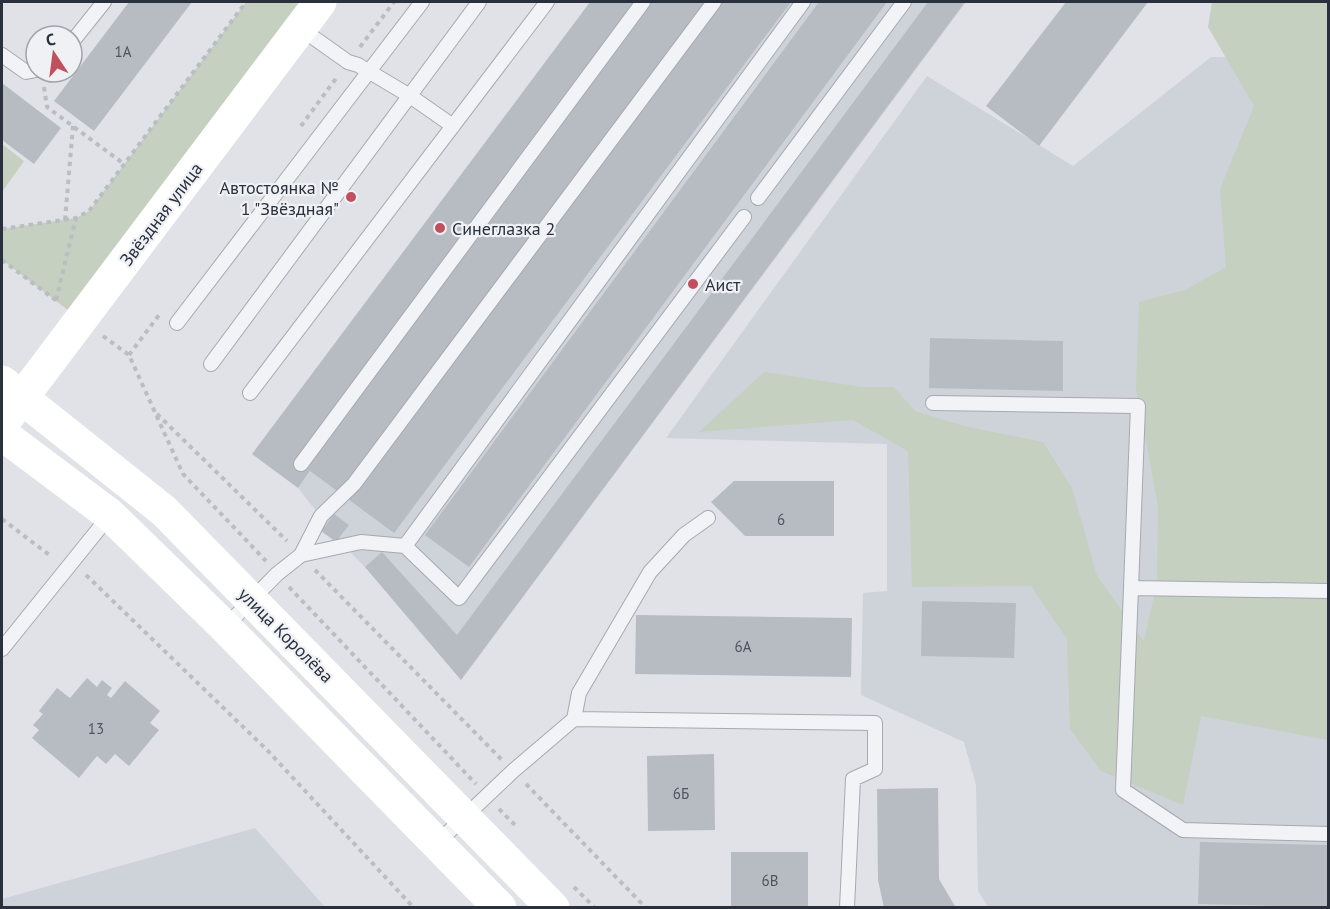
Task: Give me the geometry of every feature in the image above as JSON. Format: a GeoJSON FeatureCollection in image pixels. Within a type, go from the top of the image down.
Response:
{"type":"FeatureCollection","features":[{"type":"Feature","properties":{"kind":"main road","name":"Звёздная улица"},"geometry":{"type":"LineString","coordinates":[[2,426],[12,390],[320,2]]}},
{"type":"Feature","properties":{"kind":"main road","name":"улица Королёва"},"geometry":{"type":"LineString","coordinates":[[12,390],[164,512],[250,600],[476,807],[562,896]]}},
{"type":"Feature","properties":{"kind":"main road","name":"улица Королёва"},"geometry":{"type":"LineString","coordinates":[[2,434],[110,515],[225,627],[437,843],[493,905]]}},
{"type":"Feature","properties":{"kind":"lane"},"geometry":{"type":"LineString","coordinates":[[84,27],[104,2]]}},
{"type":"Feature","properties":{"kind":"lane"},"geometry":{"type":"LineString","coordinates":[[177,323],[422,2]]}},
{"type":"Feature","properties":{"kind":"lane"},"geometry":{"type":"LineString","coordinates":[[211,364],[479,2]]}},
{"type":"Feature","properties":{"kind":"lane"},"geometry":{"type":"LineString","coordinates":[[250,393],[547,2]]}},
{"type":"Feature","properties":{"kind":"lane"},"geometry":{"type":"LineString","coordinates":[[301,464],[643,2]]}},
{"type":"Feature","properties":{"kind":"lane"},"geometry":{"type":"LineString","coordinates":[[225,627],[250,600],[301,555],[321,516],[354,484],[714,2]]}},
{"type":"Feature","properties":{"kind":"lane"},"geometry":{"type":"LineString","coordinates":[[405,546],[803,2]]}},
{"type":"Feature","properties":{"kind":"lane"},"geometry":{"type":"LineString","coordinates":[[758,198],[904,2]]}},
{"type":"Feature","properties":{"kind":"lane"},"geometry":{"type":"LineString","coordinates":[[300,28],[348,62],[410,96],[453,126]]}},
{"type":"Feature","properties":{"kind":"lane"},"geometry":{"type":"LineString","coordinates":[[2,55],[24,71]]}},
{"type":"Feature","properties":{"kind":"lane"},"geometry":{"type":"LineString","coordinates":[[301,555],[361,543],[405,546],[459,598],[744,217]]}},
{"type":"Feature","properties":{"kind":"lane"},"geometry":{"type":"LineString","coordinates":[[933,403],[1138,406],[1123,790],[1183,830],[1329,834]]}},
{"type":"Feature","properties":{"kind":"lane"},"geometry":{"type":"LineString","coordinates":[[2,649],[110,515]]}},
{"type":"Feature","properties":{"kind":"lane"},"geometry":{"type":"LineString","coordinates":[[437,843],[513,771],[574,719],[579,693],[650,572],[684,536],[708,518]]}},
{"type":"Feature","properties":{"kind":"lane"},"geometry":{"type":"LineString","coordinates":[[1131,588],[1329,591]]}},
{"type":"Feature","properties":{"kind":"lane"},"geometry":{"type":"LineString","coordinates":[[574,719],[875,723],[875,769],[853,779],[847,908]]}},
{"type":"Feature","properties":{"kind":"path"},"geometry":{"type":"LineString","coordinates":[[2,229],[76,218],[89,211],[246,2]]}},
{"type":"Feature","properties":{"kind":"path"},"geometry":{"type":"LineString","coordinates":[[43,84],[47,107],[124,164]]}},
{"type":"Feature","properties":{"kind":"path"},"geometry":{"type":"LineString","coordinates":[[65,220],[73,126]]}},
{"type":"Feature","properties":{"kind":"path"},"geometry":{"type":"LineString","coordinates":[[56,300],[76,218]]}},
{"type":"Feature","properties":{"kind":"path"},"geometry":{"type":"LineString","coordinates":[[518,828],[476,807],[278,574],[183,474],[155,412],[301,555],[646,908]]}},
{"type":"Feature","properties":{"kind":"path"},"geometry":{"type":"LineString","coordinates":[[2,519],[57,561],[71,561],[268,751],[414,908]]}},
{"type":"Feature","properties":{"kind":"path"},"geometry":{"type":"LineString","coordinates":[[562,896],[595,908]]}},
{"type":"Feature","properties":{"kind":"shaded area"},"geometry":{"type":"Polygon","coordinates":[[[661,2],[966,2],[793,235],[788,231],[792,236],[461,680],[365,567],[344,546],[298,488],[661,2]]]}},
{"type":"Feature","properties":{"kind":"shaded area"},"geometry":{"type":"Polygon","coordinates":[[[1211,57],[1328,59],[1328,907],[988,907],[978,891],[976,785],[964,742],[861,695],[863,593],[887,591],[887,444],[666,438],[927,76],[1073,166],[1211,57]]]}},
{"type":"Feature","properties":{"kind":"shaded area"},"geometry":{"type":"Polygon","coordinates":[[[255,828],[325,907],[2,907],[2,899],[255,828]]]}},
{"type":"Feature","properties":{"kind":"green space"},"geometry":{"type":"Polygon","coordinates":[[[246,2],[320,2],[81,320],[2,260],[2,229],[76,218],[89,211],[246,2]]]}},
{"type":"Feature","properties":{"kind":"green space"},"geometry":{"type":"Polygon","coordinates":[[[1212,2],[1328,2],[1328,740],[1201,716],[1183,805],[1101,771],[1070,729],[1067,639],[1031,586],[912,587],[908,451],[853,420],[699,432],[764,372],[862,387],[894,387],[915,411],[964,426],[1043,442],[1072,488],[1097,576],[1144,641],[1157,582],[1158,506],[1136,389],[1139,302],[1185,290],[1226,267],[1220,189],[1254,106],[1208,27],[1212,2]]]}},
{"type":"Feature","properties":{"kind":"green space"},"geometry":{"type":"Polygon","coordinates":[[[2,144],[24,161],[2,192],[2,144]]]}},
{"type":"Feature","properties":{"kind":"building"},"geometry":{"type":"Polygon","coordinates":[[[129,2],[192,2],[94,131],[54,101],[67,84],[84,84],[84,61],[129,2]]]}},
{"type":"Feature","properties":{"kind":"building"},"geometry":{"type":"Polygon","coordinates":[[[590,2],[791,2],[394,533],[310,471],[298,488],[252,454],[590,2]]]}},
{"type":"Feature","properties":{"kind":"building"},"geometry":{"type":"Polygon","coordinates":[[[819,2],[887,2],[469,567],[425,535],[819,2]]]}},
{"type":"Feature","properties":{"kind":"building"},"geometry":{"type":"Polygon","coordinates":[[[928,2],[965,2],[461,680],[365,567],[382,552],[457,635],[928,2]]]}},
{"type":"Feature","properties":{"kind":"building"},"geometry":{"type":"Polygon","coordinates":[[[1066,2],[1148,2],[1039,146],[986,106],[1066,2]]]}},
{"type":"Feature","properties":{"kind":"building"},"geometry":{"type":"Polygon","coordinates":[[[2,83],[61,128],[34,164],[2,140],[2,83]]]}},
{"type":"Feature","properties":{"kind":"building"},"geometry":{"type":"Polygon","coordinates":[[[930,338],[1063,341],[1063,391],[929,388],[930,338]]]}},
{"type":"Feature","properties":{"kind":"building"},"geometry":{"type":"Polygon","coordinates":[[[734,481],[834,481],[834,536],[745,536],[711,502],[734,481]]]}},
{"type":"Feature","properties":{"kind":"building"},"geometry":{"type":"Polygon","coordinates":[[[334,514],[349,525],[336,542],[321,531],[334,514]]]}},
{"type":"Feature","properties":{"kind":"building"},"geometry":{"type":"Polygon","coordinates":[[[922,601],[1016,603],[1014,658],[921,656],[922,601]]]}},
{"type":"Feature","properties":{"kind":"building"},"geometry":{"type":"Polygon","coordinates":[[[636,615],[852,618],[851,677],[635,674],[636,615]]]}},
{"type":"Feature","properties":{"kind":"building"},"geometry":{"type":"Polygon","coordinates":[[[87,678],[97,687],[102,680],[112,688],[107,695],[111,698],[125,681],[160,711],[150,723],[159,730],[129,766],[115,754],[106,764],[97,756],[79,778],[32,738],[39,730],[33,725],[43,714],[39,711],[57,688],[70,698],[87,678]]]}},
{"type":"Feature","properties":{"kind":"building"},"geometry":{"type":"Polygon","coordinates":[[[714,754],[715,830],[648,831],[647,756],[714,754]]]}},
{"type":"Feature","properties":{"kind":"building"},"geometry":{"type":"Polygon","coordinates":[[[938,788],[939,879],[956,908],[884,908],[878,880],[877,789],[938,788]]]}},
{"type":"Feature","properties":{"kind":"building"},"geometry":{"type":"Polygon","coordinates":[[[1200,842],[1328,845],[1328,907],[1198,904],[1200,842]]]}},
{"type":"Feature","properties":{"kind":"building"},"geometry":{"type":"Polygon","coordinates":[[[731,852],[808,852],[808,908],[731,908],[731,852]]]}},
{"type":"Feature","properties":{"kind":"place","name":"Автостоянка № 1 \"Звёздная\""},"geometry":{"type":"Point","coordinates":[351,197]}},
{"type":"Feature","properties":{"kind":"place","name":"Синеглазка 2"},"geometry":{"type":"Point","coordinates":[440,228]}},
{"type":"Feature","properties":{"kind":"place","name":"Аист"},"geometry":{"type":"Point","coordinates":[693,284]}}]}
